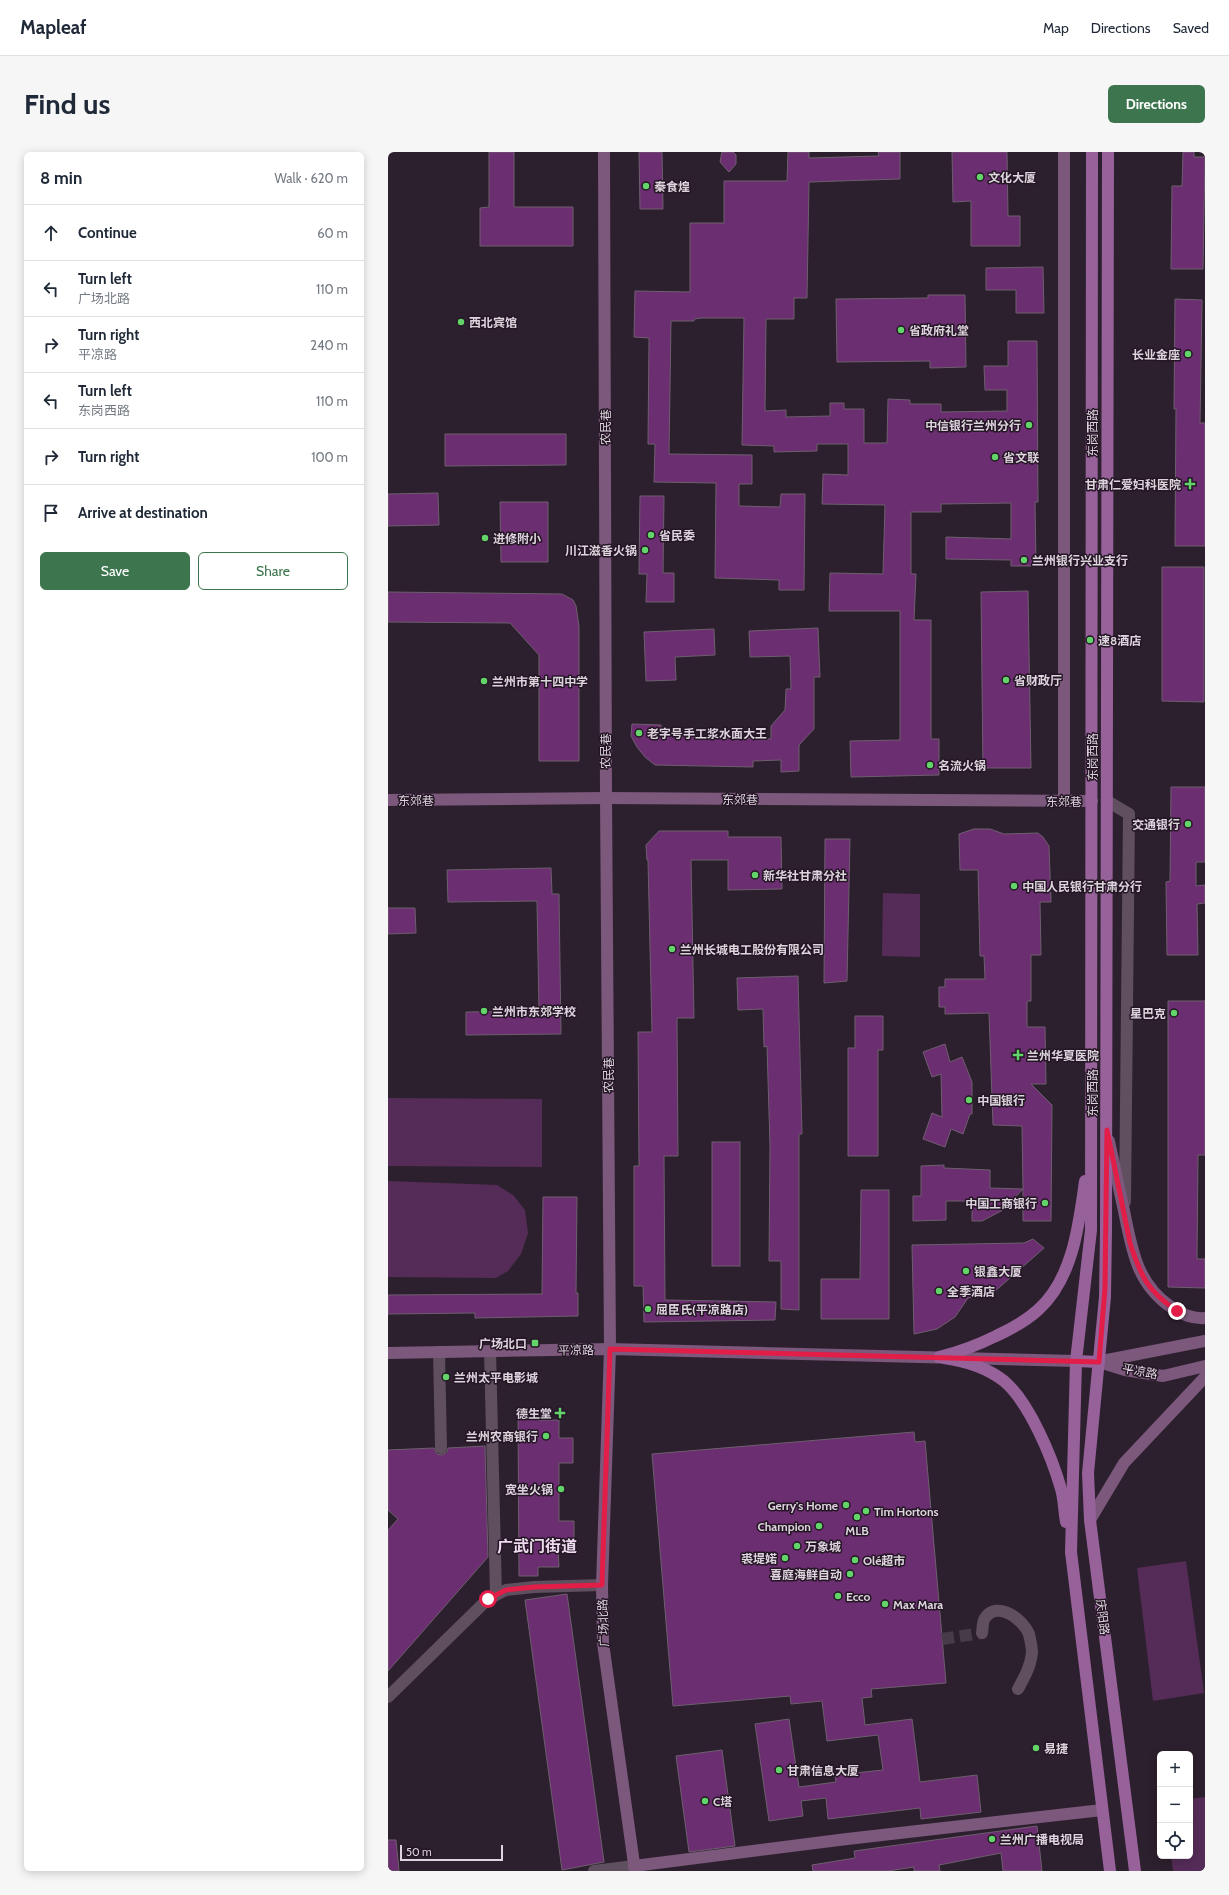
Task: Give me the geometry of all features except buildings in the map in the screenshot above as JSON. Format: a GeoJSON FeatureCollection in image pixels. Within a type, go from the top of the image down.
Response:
{"type":"FeatureCollection","features":[{"type":"Feature","properties":{"kind":"main road","name":"东岗西路"},"geometry":{"type":"LineString","coordinates":[[1076,1361],[1091,1230],[1092,152]]}},
{"type":"Feature","properties":{"kind":"main road","name":"东岗西路"},"geometry":{"type":"LineString","coordinates":[[1099,1362],[1105,1288],[1107,1130],[1108,152]]}},
{"type":"Feature","properties":{"kind":"main road"},"geometry":{"type":"LineString","coordinates":[[939,1358],[968,1348],[1015,1326],[1038,1310],[1052,1293],[1066,1266],[1078,1228],[1092,1130]]}},
{"type":"Feature","properties":{"kind":"main road"},"geometry":{"type":"LineString","coordinates":[[939,1358],[970,1362],[1004,1381],[1014,1391],[1040,1436],[1058,1482],[1071,1552]]}},
{"type":"Feature","properties":{"kind":"main road","name":"平凉路"},"geometry":{"type":"LineString","coordinates":[[1076,1361],[1099,1362]]}},
{"type":"Feature","properties":{"kind":"main road","name":"庆阳路"},"geometry":{"type":"LineString","coordinates":[[1076,1361],[1071,1552],[1110,1871]]}},
{"type":"Feature","properties":{"kind":"main road","name":"庆阳路"},"geometry":{"type":"LineString","coordinates":[[1099,1362],[1088,1473],[1090,1520],[1135,1871]]}},
{"type":"Feature","properties":{"kind":"street","name":"农民巷"},"geometry":{"type":"LineString","coordinates":[[604,152],[606,798],[610,1349]]}},
{"type":"Feature","properties":{"kind":"street"},"geometry":{"type":"LineString","coordinates":[[1064,152],[1064,801]]}},
{"type":"Feature","properties":{"kind":"street","name":"东郊巷"},"geometry":{"type":"LineString","coordinates":[[388,800],[606,798],[1092,801]]}},
{"type":"Feature","properties":{"kind":"street"},"geometry":{"type":"LineString","coordinates":[[1107,801],[1129,814],[1125,1216]]}},
{"type":"Feature","properties":{"kind":"street"},"geometry":{"type":"LineString","coordinates":[[1107,1130],[1130,1243],[1143,1278],[1156,1296],[1177,1311],[1198,1319],[1205,1318]]}},
{"type":"Feature","properties":{"kind":"street","name":"平凉路"},"geometry":{"type":"LineString","coordinates":[[1099,1362],[1205,1341]]}},
{"type":"Feature","properties":{"kind":"street","name":"平凉路"},"geometry":{"type":"LineString","coordinates":[[388,1353],[610,1349],[1076,1361]]}},
{"type":"Feature","properties":{"kind":"street","name":"广场北路"},"geometry":{"type":"LineString","coordinates":[[610,1349],[602,1585],[603,1643],[635,1869]]}},
{"type":"Feature","properties":{"kind":"street"},"geometry":{"type":"LineString","coordinates":[[490,1351],[496,1595]]}},
{"type":"Feature","properties":{"kind":"street"},"geometry":{"type":"LineString","coordinates":[[439,1352],[441,1448]]}},
{"type":"Feature","properties":{"kind":"street","name":"平凉路"},"geometry":{"type":"LineString","coordinates":[[1099,1362],[1125,1370],[1163,1376],[1205,1366]]}},
{"type":"Feature","properties":{"kind":"street"},"geometry":{"type":"LineString","coordinates":[[1090,1520],[1124,1464],[1205,1377]]}},
{"type":"Feature","properties":{"kind":"street"},"geometry":{"type":"LineString","coordinates":[[388,1697],[488,1599],[506,1590],[534,1587],[602,1585]]}},
{"type":"Feature","properties":{"kind":"street"},"geometry":{"type":"LineString","coordinates":[[982,1633],[984,1620],[988,1615],[996,1611],[1004,1611],[1014,1616],[1029,1634],[1032,1652],[1029,1669],[1018,1690]]}},
{"type":"Feature","properties":{"kind":"street"},"geometry":{"type":"LineString","coordinates":[[594,1871],[635,1869],[847,1839],[1102,1810]]}},
{"type":"Feature","properties":{"kind":"shaded area"},"geometry":{"type":"Polygon","coordinates":[[[883,893],[920,894],[920,957],[882,956],[883,893]]]}},
{"type":"Feature","properties":{"kind":"shaded area"},"geometry":{"type":"Polygon","coordinates":[[[388,1098],[542,1099],[542,1167],[388,1166],[388,1098]]]}},
{"type":"Feature","properties":{"kind":"shaded area"},"geometry":{"type":"Polygon","coordinates":[[[388,1181],[497,1185],[513,1195],[525,1210],[528,1233],[521,1254],[508,1271],[496,1278],[388,1277],[388,1181]]]}},
{"type":"Feature","properties":{"kind":"shaded area"},"geometry":{"type":"Polygon","coordinates":[[[1186,1561],[1204,1693],[1153,1701],[1137,1568],[1186,1561]]]}},
{"type":"Feature","properties":{"kind":"shaded area"},"geometry":{"type":"Polygon","coordinates":[[[1205,1797],[1205,1871],[1173,1871],[1171,1859],[1193,1859],[1193,1799],[1205,1797]]]}},
{"type":"Feature","properties":{"kind":"tunnel"},"geometry":{"type":"LineString","coordinates":[[942,1639],[982,1633]]}},
{"type":"Feature","properties":{"kind":"place","name":"文化大厦"},"geometry":{"type":"Point","coordinates":[980,177]}},
{"type":"Feature","properties":{"kind":"place","name":"秦食煌"},"geometry":{"type":"Point","coordinates":[646,186]}},
{"type":"Feature","properties":{"kind":"place","name":"西北宾馆"},"geometry":{"type":"Point","coordinates":[461,322]}},
{"type":"Feature","properties":{"kind":"place","name":"省政府礼堂"},"geometry":{"type":"Point","coordinates":[901,330]}},
{"type":"Feature","properties":{"kind":"place","name":"长业金座"},"geometry":{"type":"Point","coordinates":[1188,354]}},
{"type":"Feature","properties":{"kind":"place","name":"中信银行兰州分行"},"geometry":{"type":"Point","coordinates":[1029,425]}},
{"type":"Feature","properties":{"kind":"place","name":"省文联"},"geometry":{"type":"Point","coordinates":[995,457]}},
{"type":"Feature","properties":{"kind":"place","name":"甘肃仁爱妇科医院"},"geometry":{"type":"Point","coordinates":[1190,484]}},
{"type":"Feature","properties":{"kind":"place","name":"省民委"},"geometry":{"type":"Point","coordinates":[651,535]}},
{"type":"Feature","properties":{"kind":"place","name":"进修附小"},"geometry":{"type":"Point","coordinates":[485,538]}},
{"type":"Feature","properties":{"kind":"place","name":"川江滋香火锅"},"geometry":{"type":"Point","coordinates":[645,550]}},
{"type":"Feature","properties":{"kind":"place","name":"兰州银行兴业支行"},"geometry":{"type":"Point","coordinates":[1024,560]}},
{"type":"Feature","properties":{"kind":"place","name":"速8酒店"},"geometry":{"type":"Point","coordinates":[1090,640]}},
{"type":"Feature","properties":{"kind":"place","name":"省财政厅"},"geometry":{"type":"Point","coordinates":[1006,680]}},
{"type":"Feature","properties":{"kind":"place","name":"兰州市第十四中学"},"geometry":{"type":"Point","coordinates":[484,681]}},
{"type":"Feature","properties":{"kind":"place","name":"老字号手工浆水面大王"},"geometry":{"type":"Point","coordinates":[639,733]}},
{"type":"Feature","properties":{"kind":"place","name":"名流火锅"},"geometry":{"type":"Point","coordinates":[930,765]}},
{"type":"Feature","properties":{"kind":"place","name":"交通银行"},"geometry":{"type":"Point","coordinates":[1188,824]}},
{"type":"Feature","properties":{"kind":"place","name":"新华社甘肃分社"},"geometry":{"type":"Point","coordinates":[755,875]}},
{"type":"Feature","properties":{"kind":"place","name":"中国人民银行甘肃分行"},"geometry":{"type":"Point","coordinates":[1014,886]}},
{"type":"Feature","properties":{"kind":"place","name":"兰州长城电工股份有限公司"},"geometry":{"type":"Point","coordinates":[672,949]}},
{"type":"Feature","properties":{"kind":"place","name":"兰州市东郊学校"},"geometry":{"type":"Point","coordinates":[484,1011]}},
{"type":"Feature","properties":{"kind":"place","name":"星巴克"},"geometry":{"type":"Point","coordinates":[1174,1013]}},
{"type":"Feature","properties":{"kind":"place","name":"兰州华夏医院"},"geometry":{"type":"Point","coordinates":[1018,1055]}},
{"type":"Feature","properties":{"kind":"place","name":"中国银行"},"geometry":{"type":"Point","coordinates":[969,1100]}},
{"type":"Feature","properties":{"kind":"place","name":"中国工商银行"},"geometry":{"type":"Point","coordinates":[1045,1203]}},
{"type":"Feature","properties":{"kind":"place","name":"银鑫大厦"},"geometry":{"type":"Point","coordinates":[966,1271]}},
{"type":"Feature","properties":{"kind":"place","name":"全季酒店"},"geometry":{"type":"Point","coordinates":[939,1291]}},
{"type":"Feature","properties":{"kind":"place","name":"屈臣氏(平凉路店)"},"geometry":{"type":"Point","coordinates":[648,1309]}},
{"type":"Feature","properties":{"kind":"place","name":"广场北口"},"geometry":{"type":"Point","coordinates":[535,1343]}},
{"type":"Feature","properties":{"kind":"place","name":"兰州太平电影城"},"geometry":{"type":"Point","coordinates":[446,1377]}},
{"type":"Feature","properties":{"kind":"place","name":"德生堂"},"geometry":{"type":"Point","coordinates":[560,1413]}},
{"type":"Feature","properties":{"kind":"place","name":"兰州农商银行"},"geometry":{"type":"Point","coordinates":[546,1436]}},
{"type":"Feature","properties":{"kind":"place","name":"宽坐火锅"},"geometry":{"type":"Point","coordinates":[561,1489]}},
{"type":"Feature","properties":{"kind":"place","name":"Gerry's Home"},"geometry":{"type":"Point","coordinates":[846,1505]}},
{"type":"Feature","properties":{"kind":"place","name":"Tim Hortons"},"geometry":{"type":"Point","coordinates":[866,1511]}},
{"type":"Feature","properties":{"kind":"place","name":"MLB"},"geometry":{"type":"Point","coordinates":[857,1517]}},
{"type":"Feature","properties":{"kind":"place","name":"Champion"},"geometry":{"type":"Point","coordinates":[819,1526]}},
{"type":"Feature","properties":{"kind":"place","name":"万象城"},"geometry":{"type":"Point","coordinates":[797,1546]}},
{"type":"Feature","properties":{"kind":"place","name":"裘堤婼"},"geometry":{"type":"Point","coordinates":[785,1558]}},
{"type":"Feature","properties":{"kind":"place","name":"Olé超市"},"geometry":{"type":"Point","coordinates":[855,1560]}},
{"type":"Feature","properties":{"kind":"place","name":"喜庭海鲜自动"},"geometry":{"type":"Point","coordinates":[850,1574]}},
{"type":"Feature","properties":{"kind":"place","name":"Ecco"},"geometry":{"type":"Point","coordinates":[838,1596]}},
{"type":"Feature","properties":{"kind":"place","name":"Max Mara"},"geometry":{"type":"Point","coordinates":[885,1604]}},
{"type":"Feature","properties":{"kind":"place","name":"易捷"},"geometry":{"type":"Point","coordinates":[1036,1748]}},
{"type":"Feature","properties":{"kind":"place","name":"甘肃信息大厦"},"geometry":{"type":"Point","coordinates":[779,1770]}},
{"type":"Feature","properties":{"kind":"place","name":"C塔"},"geometry":{"type":"Point","coordinates":[705,1801]}},
{"type":"Feature","properties":{"kind":"place","name":"兰州广播电视局"},"geometry":{"type":"Point","coordinates":[992,1839]}},
{"type":"Feature","properties":{"kind":"district","name":"广武门街道"},"geometry":{"type":"Point","coordinates":[537,1546]}},
{"type":"Feature","properties":{"kind":"route"},"geometry":{"type":"LineString","coordinates":[[488,1599],[506,1590],[534,1587],[602,1585],[610,1349],[1099,1362],[1105,1288],[1107,1130],[1130,1243],[1136,1261],[1143,1278],[1156,1296],[1177,1311]]}}]}
